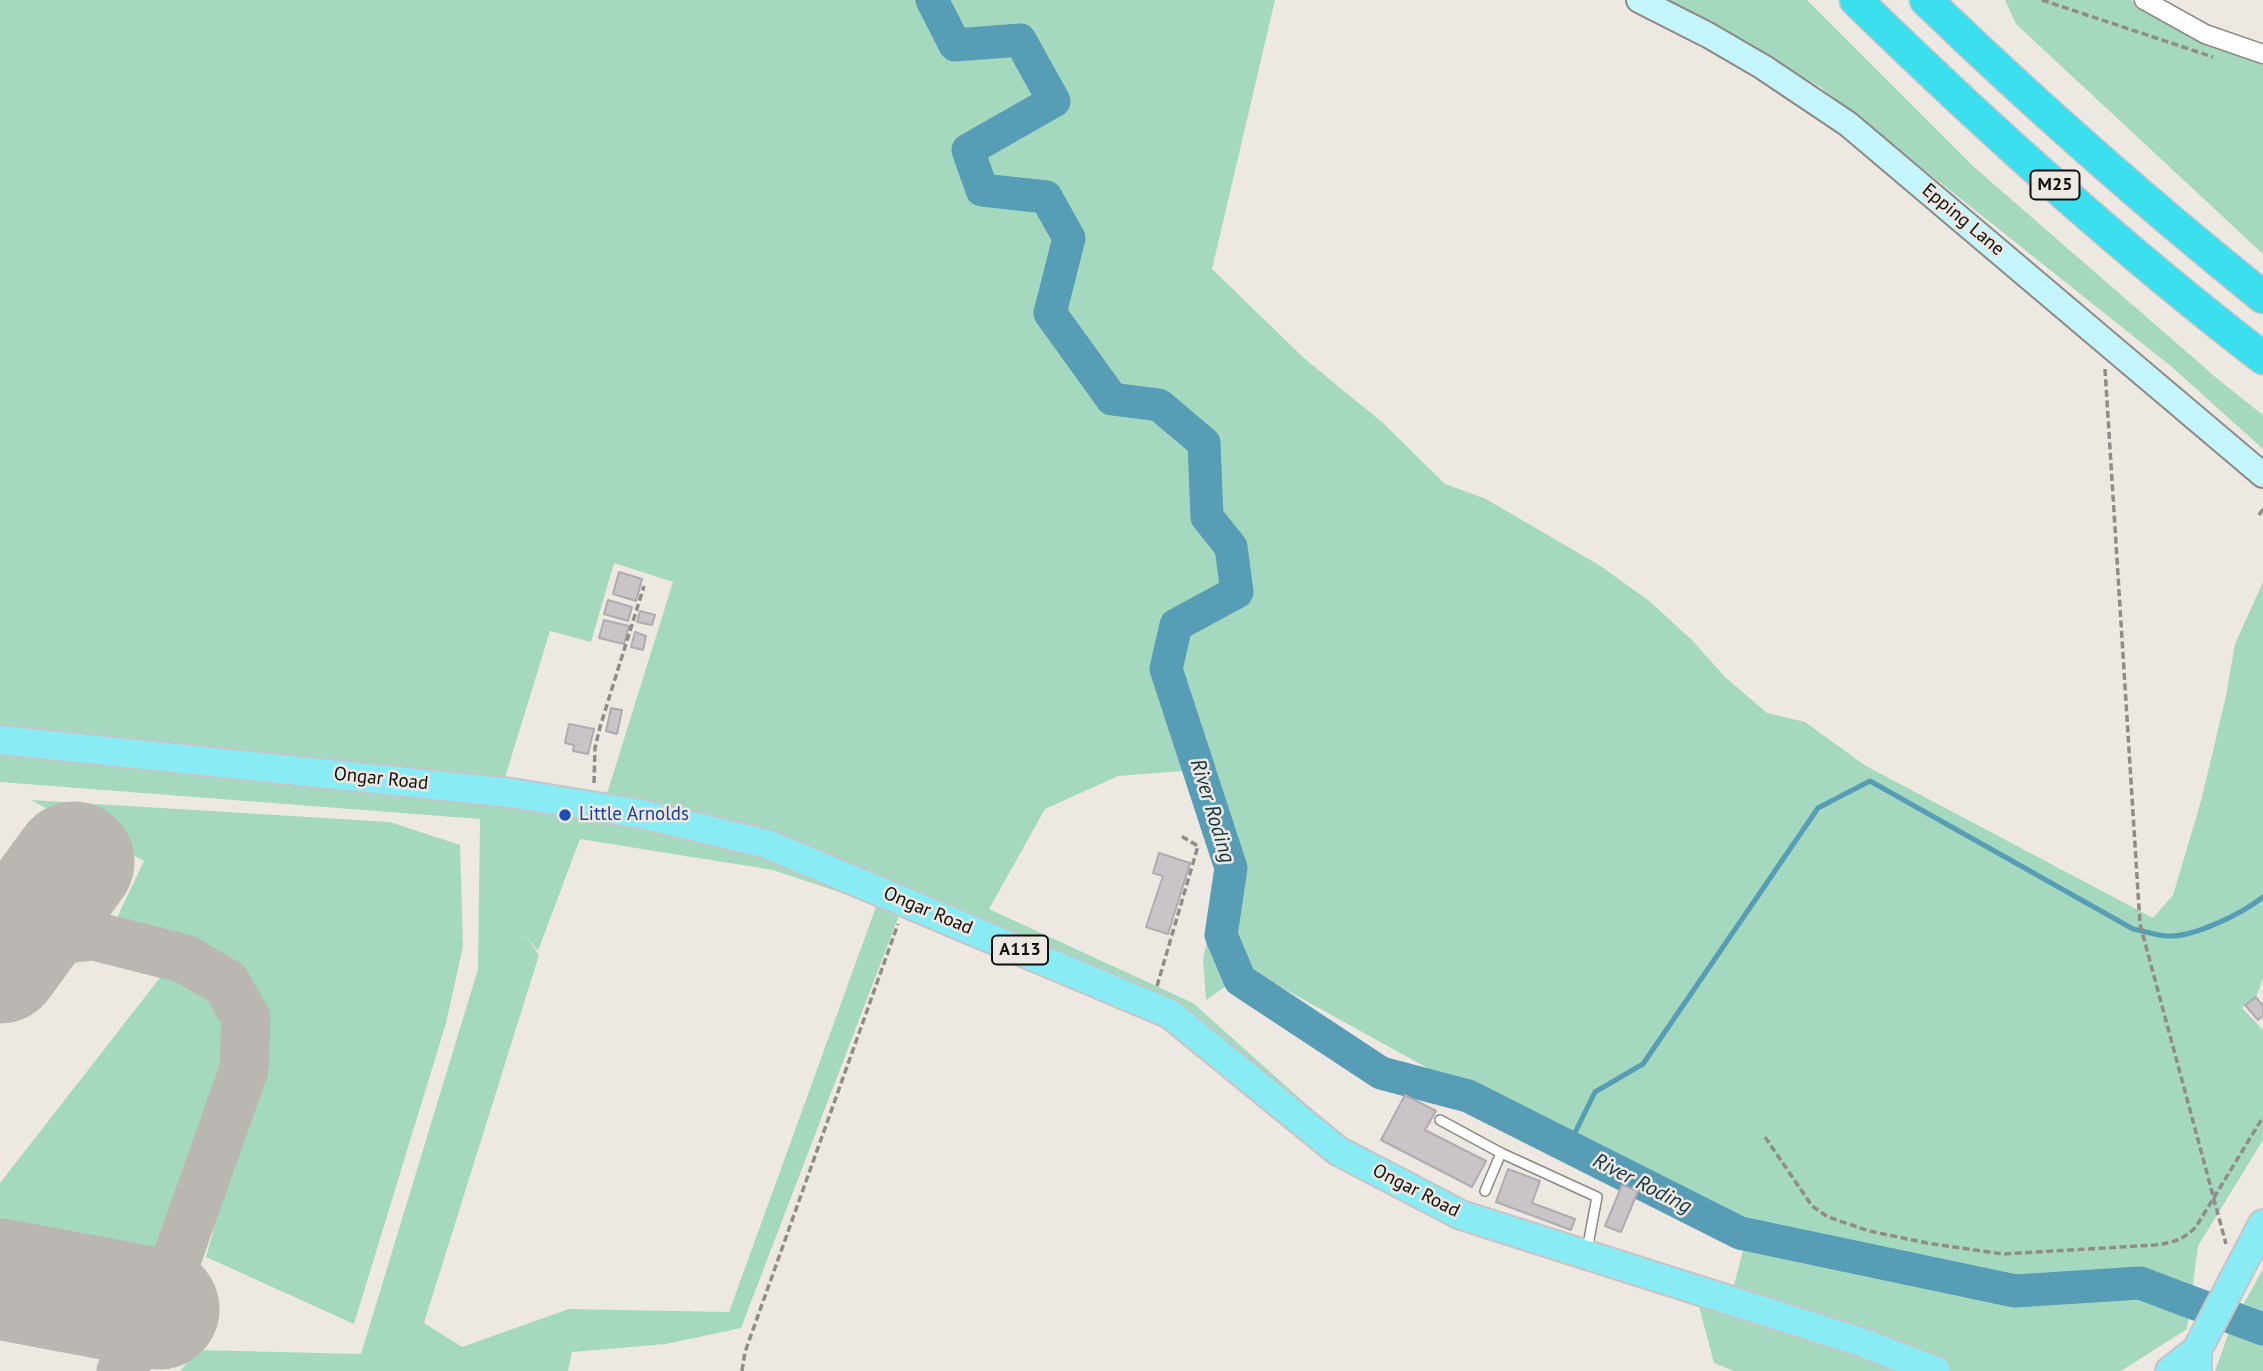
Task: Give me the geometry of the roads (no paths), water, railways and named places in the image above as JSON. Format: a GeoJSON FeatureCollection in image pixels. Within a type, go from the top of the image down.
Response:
{"type":"FeatureCollection","features":[{"type":"Feature","properties":{"kind":"highway","name":"M25"},"geometry":{"type":"LineString","coordinates":[[1856,0],[2086,212],[2263,358]]}},
{"type":"Feature","properties":{"kind":"highway","name":"M25"},"geometry":{"type":"LineString","coordinates":[[1926,0],[2073,137],[2263,297]]}},
{"type":"Feature","properties":{"kind":"main road","name":"Ongar Road"},"geometry":{"type":"LineString","coordinates":[[0,740],[511,793],[641,814],[767,844],[1170,1014],[1338,1152],[1461,1215],[1861,1342],[1936,1371]]}},
{"type":"Feature","properties":{"kind":"main road"},"geometry":{"type":"LineString","coordinates":[[2170,1371],[2198,1356],[2235,1254],[2263,1224]]}},
{"type":"Feature","properties":{"kind":"street","name":"Epping Lane"},"geometry":{"type":"LineString","coordinates":[[1639,0],[1763,67],[1848,124],[2263,475]]}},
{"type":"Feature","properties":{"kind":"street"},"geometry":{"type":"LineString","coordinates":[[2144,0],[2205,34],[2263,54]]}},
{"type":"Feature","properties":{"kind":"lane"},"geometry":{"type":"LineString","coordinates":[[1440,1120],[1501,1153],[1597,1196],[1586,1255]]}},
{"type":"Feature","properties":{"kind":"lane"},"geometry":{"type":"LineString","coordinates":[[1485,1191],[1501,1153]]}},
{"type":"Feature","properties":{"kind":"waterway","name":"River Roding"},"geometry":{"type":"LineString","coordinates":[[932,0],[955,45],[1020,40],[1054,101],[968,150],[982,190],[1046,197],[1069,238],[1050,313],[1112,399],[1159,405],[1204,443],[1207,517],[1231,547],[1237,592],[1176,625],[1166,669],[1231,868],[1221,935],[1240,980],[1381,1073],[1468,1096],[1740,1233],[2015,1291],[2140,1283],[2263,1329]]}},
{"type":"Feature","properties":{"kind":"waterway"},"geometry":{"type":"LineString","coordinates":[[1568,1147],[1595,1092],[1643,1064],[1818,808],[1870,781],[2133,929],[2177,936],[2203,929],[2230,917],[2263,897]]}},
{"type":"Feature","properties":{"kind":"place","name":"Little Arnolds"},"geometry":{"type":"Point","coordinates":[565,815]}}]}
